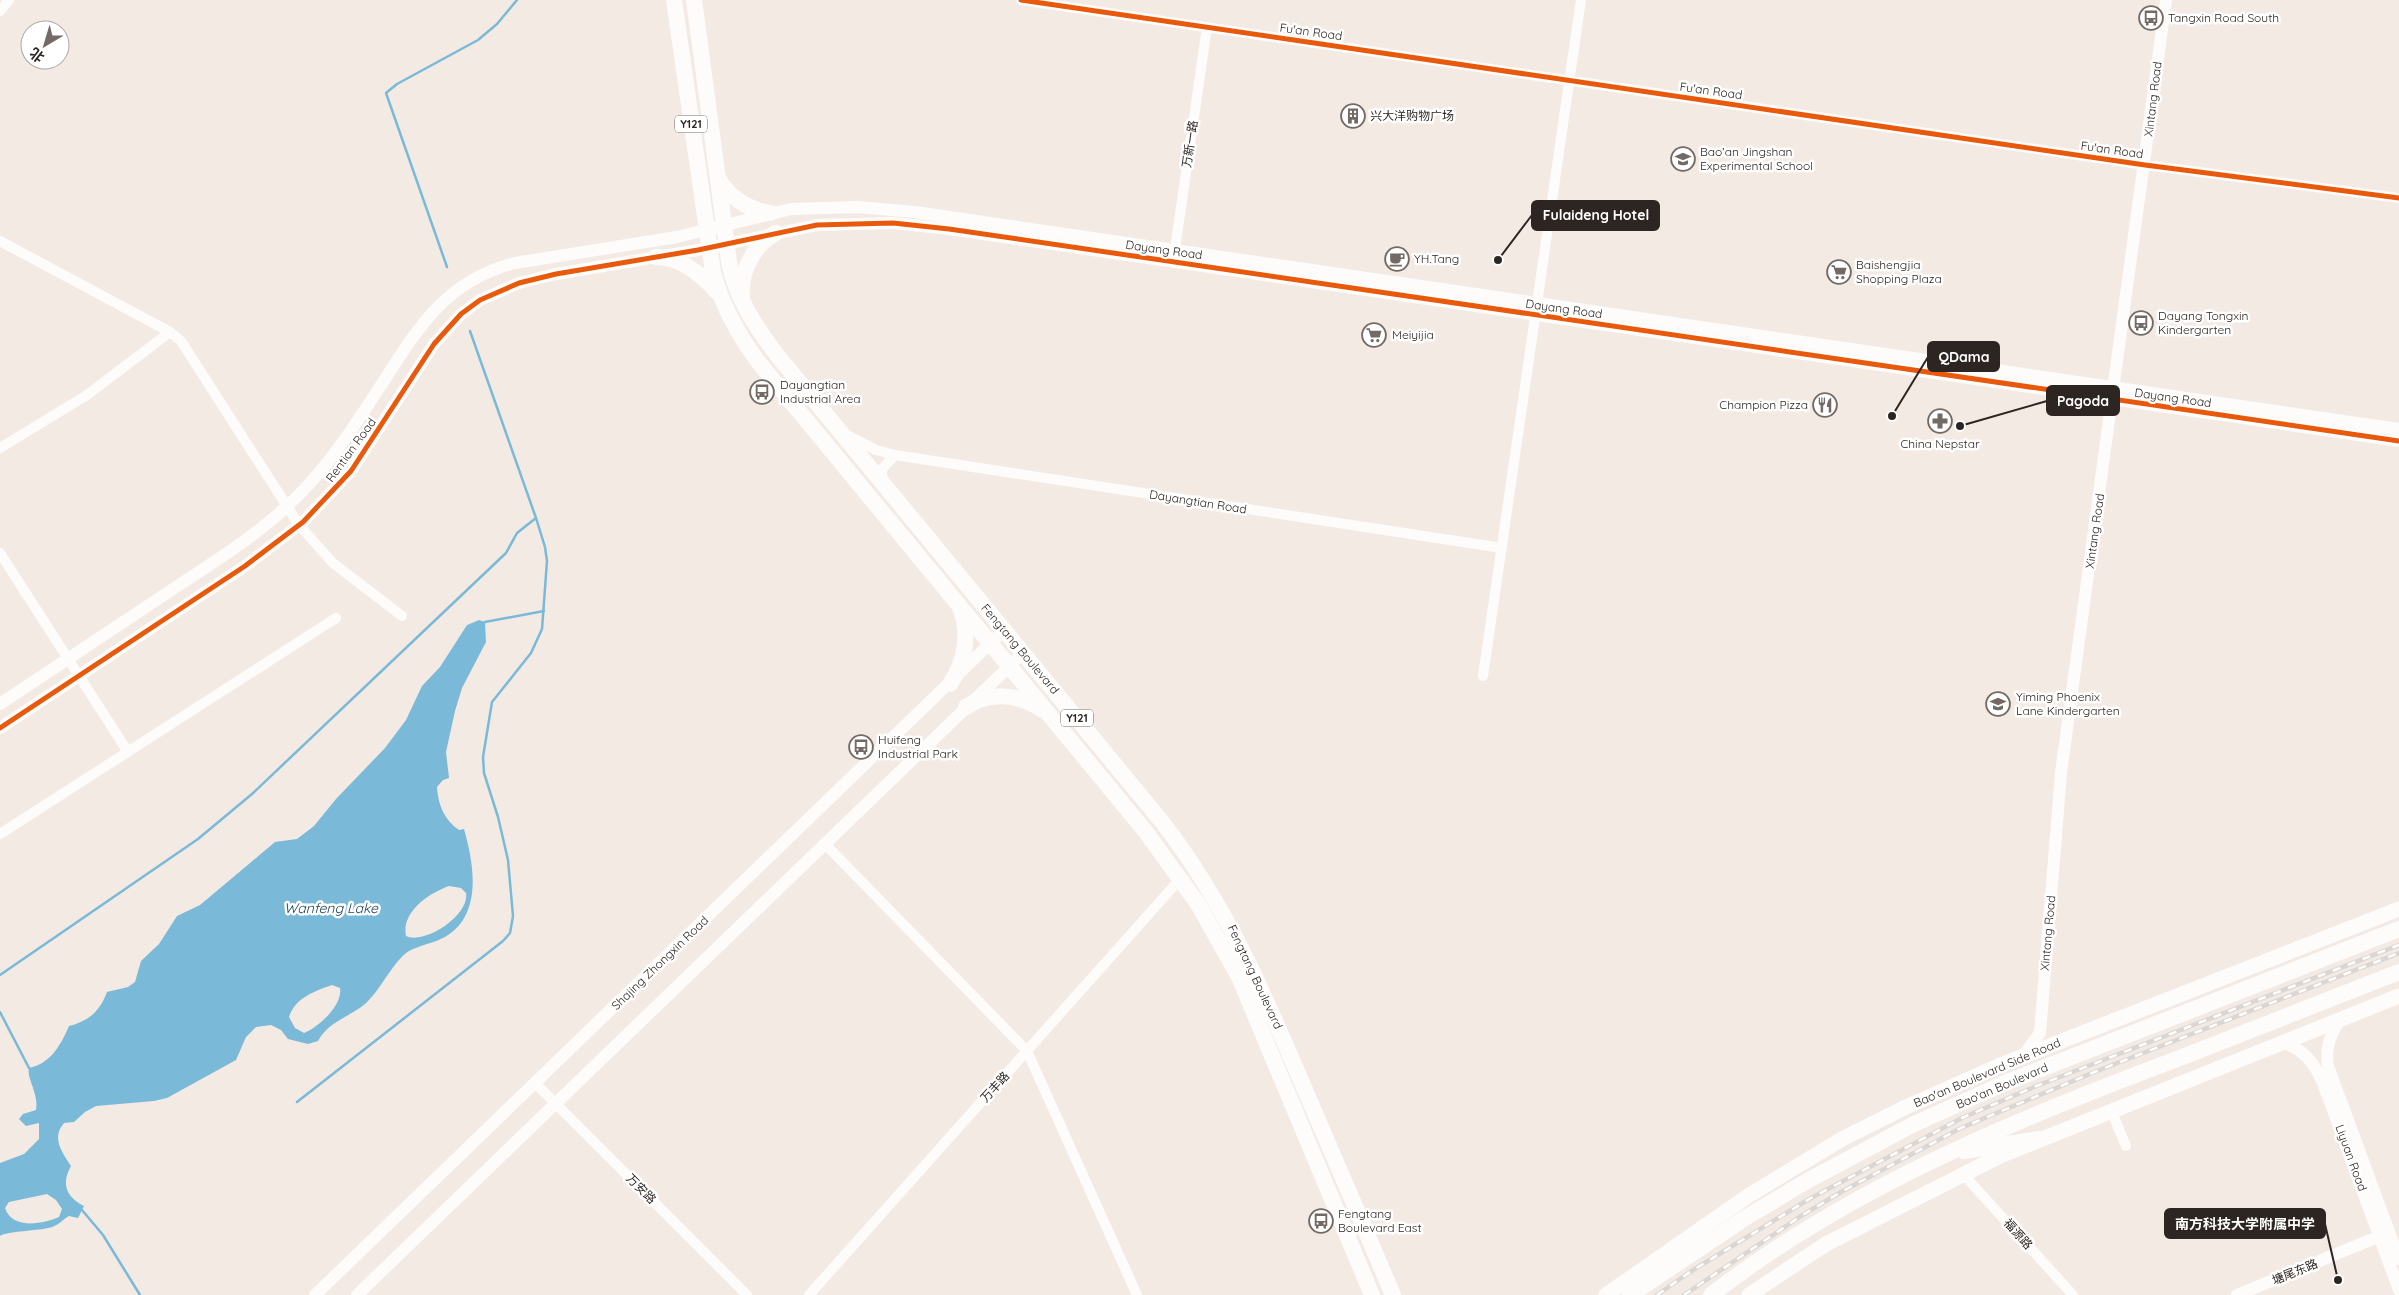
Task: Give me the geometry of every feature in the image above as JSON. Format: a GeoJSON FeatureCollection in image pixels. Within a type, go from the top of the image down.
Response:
{"type":"FeatureCollection","features":[{"type":"Feature","properties":{"kind":"main road","name":"Fengtang Boulevard"},"geometry":{"type":"LineString","coordinates":[[674,0],[713,272],[734,325],[751,352],[1146,832],[1181,878],[1214,929],[1239,976],[1372,1295]]}},
{"type":"Feature","properties":{"kind":"main road","name":"Fengtang Boulevard"},"geometry":{"type":"LineString","coordinates":[[694,0],[727,244],[734,282],[743,303],[768,344],[1163,823],[1220,905],[1265,996],[1393,1295]]}},
{"type":"Feature","properties":{"kind":"main road"},"geometry":{"type":"LineString","coordinates":[[717,176],[726,190],[737,199],[753,208],[770,213]]}},
{"type":"Feature","properties":{"kind":"main road"},"geometry":{"type":"LineString","coordinates":[[743,303],[741,284],[745,270],[758,248],[776,233]]}},
{"type":"Feature","properties":{"kind":"main road"},"geometry":{"type":"LineString","coordinates":[[656,257],[669,259],[690,268],[708,282],[721,296]]}},
{"type":"Feature","properties":{"kind":"main road"},"geometry":{"type":"LineString","coordinates":[[950,684],[961,662],[966,638],[964,618],[958,604]]}},
{"type":"Feature","properties":{"kind":"main road"},"geometry":{"type":"LineString","coordinates":[[966,708],[990,697],[1010,696],[1033,704],[1052,718]]}},
{"type":"Feature","properties":{"kind":"main road","name":"Bao'an Boulevard Side Road"},"geometry":{"type":"LineString","coordinates":[[1606,1295],[1748,1196],[1825,1149],[1906,1107],[2022,1056],[2399,909]]}},
{"type":"Feature","properties":{"kind":"main road","name":"Bao'an Boulevard"},"geometry":{"type":"LineString","coordinates":[[1630,1295],[1745,1218],[1822,1173],[1914,1124],[2005,1083],[2399,929]]}},
{"type":"Feature","properties":{"kind":"main road"},"geometry":{"type":"LineString","coordinates":[[1711,1295],[1816,1223],[1876,1188],[1944,1154],[2050,1107],[2399,972]]}},
{"type":"Feature","properties":{"kind":"main road"},"geometry":{"type":"LineString","coordinates":[[1749,1295],[1826,1244],[1963,1174],[2039,1139],[2399,996]]}},
{"type":"Feature","properties":{"kind":"main road"},"geometry":{"type":"LineString","coordinates":[[1944,1154],[2039,1139]]}},
{"type":"Feature","properties":{"kind":"street"},"geometry":{"type":"LineString","coordinates":[[0,11],[9,0]]}},
{"type":"Feature","properties":{"kind":"street","name":"Fu'an Road"},"geometry":{"type":"LineString","coordinates":[[1021,0],[2145,165],[2399,198]]}},
{"type":"Feature","properties":{"kind":"street"},"geometry":{"type":"LineString","coordinates":[[1483,676],[1580,0]]}},
{"type":"Feature","properties":{"kind":"street","name":"Xintang Road"},"geometry":{"type":"LineString","coordinates":[[2022,1056],[2040,1032],[2061,773],[2166,0]]}},
{"type":"Feature","properties":{"kind":"street","name":"万新一路"},"geometry":{"type":"LineString","coordinates":[[1174,256],[1207,27]]}},
{"type":"Feature","properties":{"kind":"street","name":"Dayang Road"},"geometry":{"type":"LineString","coordinates":[[724,225],[770,213],[821,207],[877,208],[1174,256],[2114,393],[2399,429]]}},
{"type":"Feature","properties":{"kind":"street","name":"Dayang Road"},"geometry":{"type":"LineString","coordinates":[[727,244],[776,233],[833,224],[912,224],[1174,256]]}},
{"type":"Feature","properties":{"kind":"street","name":"Rentian Road"},"geometry":{"type":"LineString","coordinates":[[0,704],[230,551],[287,507],[317,476],[343,443],[422,323],[442,301],[459,288],[490,271],[515,263],[677,237],[724,225]]}},
{"type":"Feature","properties":{"kind":"street"},"geometry":{"type":"LineString","coordinates":[[0,242],[170,332],[181,341],[194,358],[299,525],[339,568],[402,616]]}},
{"type":"Feature","properties":{"kind":"street","name":"Rentian Road"},"geometry":{"type":"LineString","coordinates":[[0,728],[257,558],[299,525],[328,497],[351,470],[428,353],[451,324],[470,307],[504,288],[537,278],[727,244]]}},
{"type":"Feature","properties":{"kind":"street"},"geometry":{"type":"LineString","coordinates":[[0,448],[87,395],[170,332]]}},
{"type":"Feature","properties":{"kind":"street","name":"Dayang Road"},"geometry":{"type":"LineString","coordinates":[[2114,393],[2399,441]]}},
{"type":"Feature","properties":{"kind":"street","name":"Dayangtian Road"},"geometry":{"type":"LineString","coordinates":[[838,429],[867,446],[895,456],[1502,548]]}},
{"type":"Feature","properties":{"kind":"street"},"geometry":{"type":"LineString","coordinates":[[882,482],[882,469],[895,456]]}},
{"type":"Feature","properties":{"kind":"street"},"geometry":{"type":"LineString","coordinates":[[0,553],[128,752]]}},
{"type":"Feature","properties":{"kind":"street"},"geometry":{"type":"LineString","coordinates":[[0,834],[336,618]]}},
{"type":"Feature","properties":{"kind":"street","name":"Shajing Zhongxin Road"},"geometry":{"type":"LineString","coordinates":[[315,1295],[1004,630]]}},
{"type":"Feature","properties":{"kind":"street"},"geometry":{"type":"LineString","coordinates":[[356,1295],[1023,653]]}},
{"type":"Feature","properties":{"kind":"street"},"geometry":{"type":"LineString","coordinates":[[824,844],[1027,1050],[1137,1295]]}},
{"type":"Feature","properties":{"kind":"street","name":"万丰路"},"geometry":{"type":"LineString","coordinates":[[809,1295],[1181,878]]}},
{"type":"Feature","properties":{"kind":"street","name":"Liyuan Road"},"geometry":{"type":"LineString","coordinates":[[2339,1021],[2329,1040],[2325,1053],[2328,1066],[2399,1259]]}},
{"type":"Feature","properties":{"kind":"street","name":"Liyuan Road"},"geometry":{"type":"LineString","coordinates":[[2282,1042],[2302,1052],[2317,1069],[2399,1290]]}},
{"type":"Feature","properties":{"kind":"street","name":"万安路"},"geometry":{"type":"LineString","coordinates":[[535,1083],[748,1295]]}},
{"type":"Feature","properties":{"kind":"street"},"geometry":{"type":"LineString","coordinates":[[2111,1110],[2126,1146]]}},
{"type":"Feature","properties":{"kind":"street","name":"福源路"},"geometry":{"type":"LineString","coordinates":[[1963,1174],[2073,1295]]}},
{"type":"Feature","properties":{"kind":"street","name":"塘尾东路"},"geometry":{"type":"LineString","coordinates":[[2238,1295],[2380,1236]]}},
{"type":"Feature","properties":{"kind":"water","name":"Wanfeng Lake"},"geometry":{"type":"Polygon","coordinates":[[[479,620],[485,622],[486,642],[462,688],[455,711],[446,752],[449,778],[443,780],[437,787],[440,805],[449,821],[459,830],[464,829],[471,858],[472,888],[470,902],[465,916],[457,927],[445,937],[409,951],[392,968],[365,1004],[333,1024],[322,1034],[318,1041],[308,1044],[288,1039],[281,1030],[271,1025],[256,1027],[246,1037],[236,1060],[167,1098],[154,1101],[96,1106],[85,1112],[74,1122],[64,1123],[58,1134],[58,1140],[61,1150],[71,1166],[66,1179],[67,1189],[73,1198],[84,1206],[78,1218],[69,1216],[52,1227],[0,1236],[0,1163],[24,1154],[39,1139],[39,1123],[26,1126],[19,1119],[23,1114],[36,1110],[36,1098],[29,1076],[29,1068],[49,1058],[58,1047],[69,1026],[93,1014],[101,1005],[107,992],[128,987],[135,982],[141,961],[159,944],[177,916],[200,905],[275,842],[297,839],[314,826],[336,799],[385,748],[406,720],[422,686],[440,667],[467,625],[479,620]],[[449,886],[433,893],[412,911],[406,927],[406,936],[414,938],[424,936],[445,926],[454,919],[465,902],[466,893],[461,888],[449,886]],[[332,985],[306,996],[296,1005],[289,1017],[295,1028],[304,1033],[329,1015],[338,1001],[340,988],[332,985]],[[47,1194],[9,1202],[5,1208],[9,1215],[14,1220],[21,1222],[37,1223],[52,1220],[59,1217],[62,1209],[56,1200],[47,1194]]]}},
{"type":"Feature","properties":{"kind":"waterway"},"geometry":{"type":"LineString","coordinates":[[447,267],[386,93],[397,84],[478,40],[497,24],[517,0]]}},
{"type":"Feature","properties":{"kind":"waterway"},"geometry":{"type":"LineString","coordinates":[[297,1102],[503,941],[510,933],[513,916],[508,860],[498,817],[484,773],[483,757],[492,702],[531,653],[542,629],[547,561],[545,547],[536,518],[470,331]]}},
{"type":"Feature","properties":{"kind":"waterway"},"geometry":{"type":"LineString","coordinates":[[0,975],[198,839],[252,794],[506,553],[517,533],[536,518]]}},
{"type":"Feature","properties":{"kind":"waterway"},"geometry":{"type":"LineString","coordinates":[[485,622],[544,611]]}},
{"type":"Feature","properties":{"kind":"waterway"},"geometry":{"type":"LineString","coordinates":[[0,1012],[29,1068]]}},
{"type":"Feature","properties":{"kind":"waterway"},"geometry":{"type":"LineString","coordinates":[[82,1210],[103,1235],[140,1295]]}},
{"type":"Feature","properties":{"kind":"railway"},"geometry":{"type":"LineString","coordinates":[[1657,1295],[1690,1272],[1811,1198],[1962,1118],[2034,1087],[2399,945]]}},
{"type":"Feature","properties":{"kind":"railway"},"geometry":{"type":"LineString","coordinates":[[1684,1295],[1801,1216],[1841,1192],[1961,1128],[2092,1073],[2399,953]]}},
{"type":"Feature","properties":{"kind":"cycle path"},"geometry":{"type":"LineString","coordinates":[[1021,0],[2145,165],[2399,198]]}},
{"type":"Feature","properties":{"kind":"cycle path"},"geometry":{"type":"LineString","coordinates":[[0,728],[245,566],[303,522],[351,471],[434,344],[461,314],[480,300],[519,283],[556,274],[698,250],[817,225],[893,223],[949,229],[2399,441]]}},
{"type":"Feature","properties":{"kind":"place","name":"Tangxin Road South"},"geometry":{"type":"Point","coordinates":[2151,18]}},
{"type":"Feature","properties":{"kind":"place","name":"兴大洋购物广场"},"geometry":{"type":"Point","coordinates":[1353,116]}},
{"type":"Feature","properties":{"kind":"place","name":"Bao’an Jingshan Experimental School"},"geometry":{"type":"Point","coordinates":[1683,159]}},
{"type":"Feature","properties":{"kind":"place","name":"YH.Tang"},"geometry":{"type":"Point","coordinates":[1397,259]}},
{"type":"Feature","properties":{"kind":"place","name":"Fulaideng Hotel"},"geometry":{"type":"Point","coordinates":[1498,260]}},
{"type":"Feature","properties":{"kind":"place","name":"Baishengjia Shopping Plaza"},"geometry":{"type":"Point","coordinates":[1839,272]}},
{"type":"Feature","properties":{"kind":"place","name":"Dayang Tongxin Kindergarten"},"geometry":{"type":"Point","coordinates":[2141,323]}},
{"type":"Feature","properties":{"kind":"place","name":"Meiyijia"},"geometry":{"type":"Point","coordinates":[1374,335]}},
{"type":"Feature","properties":{"kind":"place","name":"Dayangtian Industrial Area"},"geometry":{"type":"Point","coordinates":[762,392]}},
{"type":"Feature","properties":{"kind":"place","name":"Champion Pizza"},"geometry":{"type":"Point","coordinates":[1825,405]}},
{"type":"Feature","properties":{"kind":"place","name":"QDama"},"geometry":{"type":"Point","coordinates":[1892,416]}},
{"type":"Feature","properties":{"kind":"place","name":"China Nepstar"},"geometry":{"type":"Point","coordinates":[1940,421]}},
{"type":"Feature","properties":{"kind":"place","name":"Pagoda"},"geometry":{"type":"Point","coordinates":[1960,426]}},
{"type":"Feature","properties":{"kind":"place","name":"Yiming Phoenix Lane Kindergarten"},"geometry":{"type":"Point","coordinates":[1998,704]}},
{"type":"Feature","properties":{"kind":"place","name":"Huifeng Industrial Park"},"geometry":{"type":"Point","coordinates":[861,747]}},
{"type":"Feature","properties":{"kind":"place","name":"Fengtang Boulevard East"},"geometry":{"type":"Point","coordinates":[1321,1221]}},
{"type":"Feature","properties":{"kind":"place","name":"南方科技大学附属中学"},"geometry":{"type":"Point","coordinates":[2338,1280]}}]}
